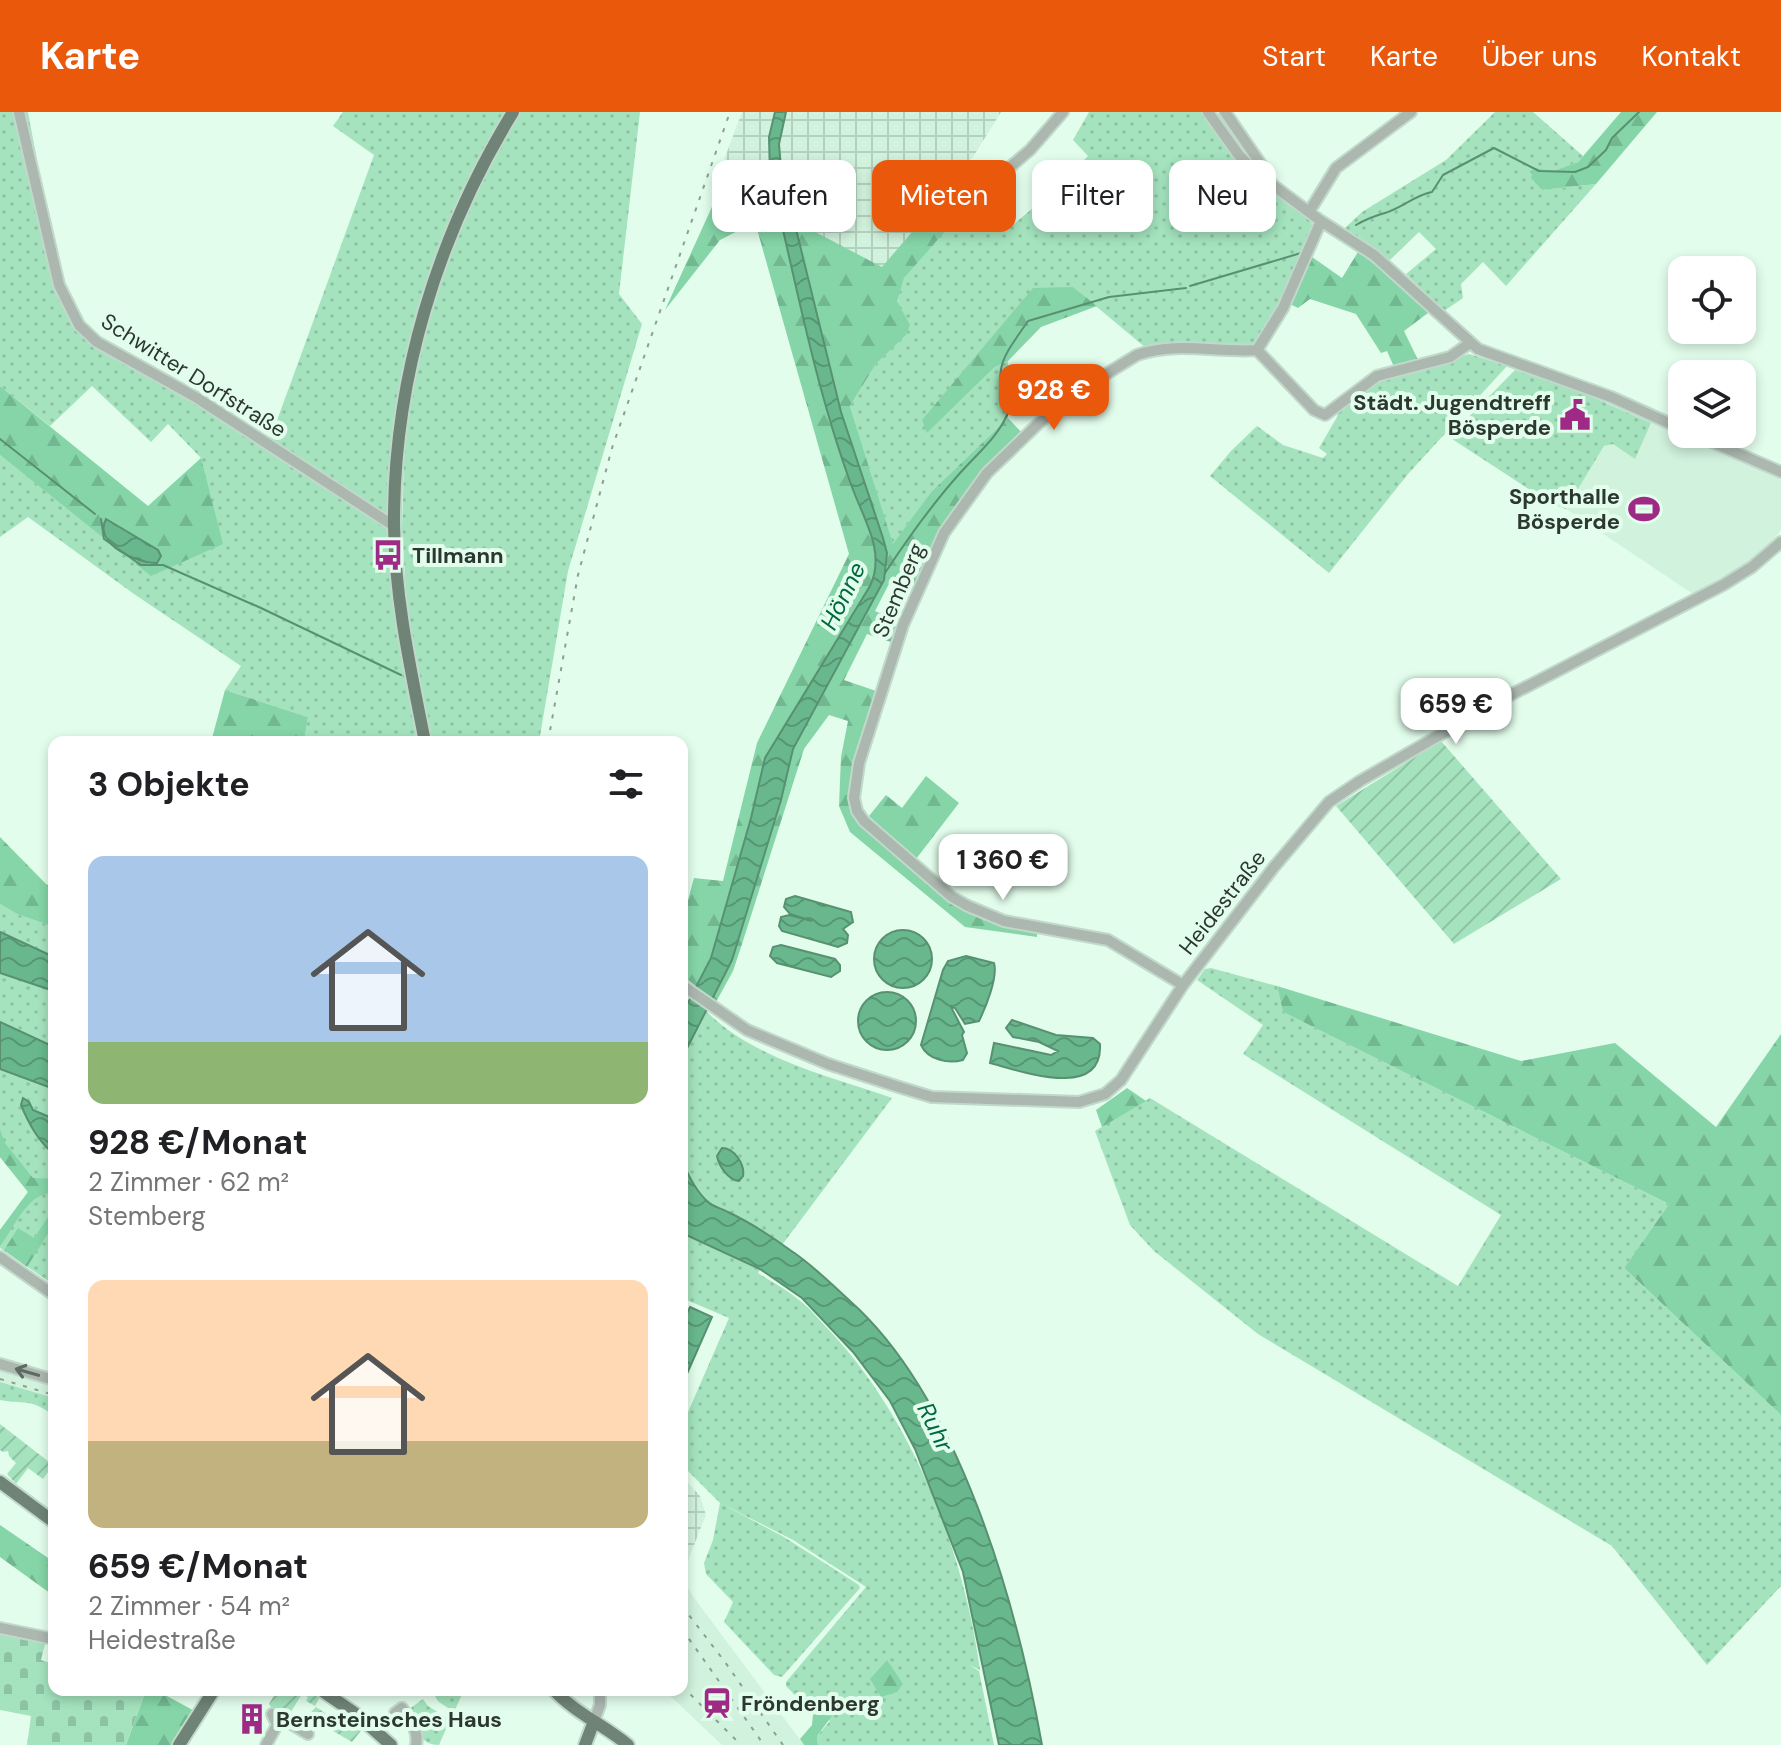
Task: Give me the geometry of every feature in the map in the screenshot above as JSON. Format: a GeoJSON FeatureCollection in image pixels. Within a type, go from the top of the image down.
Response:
{"type":"FeatureCollection","features":[{"type":"Feature","properties":{"kind":"main road"},"geometry":{"type":"LineString","coordinates":[[424,736],[400,601],[394,526],[402,417],[425,309],[451,232],[486,155],[513,112]]}},
{"type":"Feature","properties":{"kind":"main road"},"geometry":{"type":"LineString","coordinates":[[0,1482],[48,1518]]}},
{"type":"Feature","properties":{"kind":"main road"},"geometry":{"type":"LineString","coordinates":[[179,1745],[210,1696]]}},
{"type":"Feature","properties":{"kind":"main road"},"geometry":{"type":"LineString","coordinates":[[337,1696],[391,1745]]}},
{"type":"Feature","properties":{"kind":"main road"},"geometry":{"type":"LineString","coordinates":[[559,1696],[628,1745]]}},
{"type":"Feature","properties":{"kind":"main road"},"geometry":{"type":"LineString","coordinates":[[585,1745],[594,1721]]}},
{"type":"Feature","properties":{"kind":"street","name":"Schwitter Dorfstraße"},"geometry":{"type":"LineString","coordinates":[[19,112],[59,285],[79,325],[97,342],[197,398],[394,526]]}},
{"type":"Feature","properties":{"kind":"street"},"geometry":{"type":"LineString","coordinates":[[1016,162],[1063,112]]}},
{"type":"Feature","properties":{"kind":"street"},"geometry":{"type":"LineString","coordinates":[[1208,112],[1244,160]]}},
{"type":"Feature","properties":{"kind":"street"},"geometry":{"type":"LineString","coordinates":[[1225,112],[1258,160]]}},
{"type":"Feature","properties":{"kind":"street"},"geometry":{"type":"LineString","coordinates":[[1309,212],[1336,168],[1411,112]]}},
{"type":"Feature","properties":{"kind":"street"},"geometry":{"type":"LineString","coordinates":[[1276,189],[1382,261],[1478,349],[1611,397],[1668,423]]}},
{"type":"Feature","properties":{"kind":"street"},"geometry":{"type":"LineString","coordinates":[[1321,221],[1283,308],[1257,350],[1314,410],[1325,415],[1377,376],[1450,357],[1470,343]]}},
{"type":"Feature","properties":{"kind":"street","name":"Stemberg"},"geometry":{"type":"LineString","coordinates":[[1183,985],[1108,940],[1004,921],[952,897],[864,821],[857,811],[854,798],[859,763],[913,599],[944,533],[987,473],[1064,400],[1137,355],[1150,350],[1183,347],[1257,350]]}},
{"type":"Feature","properties":{"kind":"street"},"geometry":{"type":"LineString","coordinates":[[1725,448],[1781,472]]}},
{"type":"Feature","properties":{"kind":"street","name":"Heidestraße"},"geometry":{"type":"LineString","coordinates":[[688,990],[747,1030],[790,1050],[932,1097],[1079,1102],[1098,1098],[1121,1080],[1183,985],[1274,867],[1329,802],[1497,702],[1723,585],[1752,567],[1781,542]]}},
{"type":"Feature","properties":{"kind":"street"},"geometry":{"type":"LineString","coordinates":[[0,1257],[48,1291]]}},
{"type":"Feature","properties":{"kind":"street"},"geometry":{"type":"LineString","coordinates":[[0,1364],[48,1378]]}},
{"type":"Feature","properties":{"kind":"street"},"geometry":{"type":"LineString","coordinates":[[0,1628],[48,1638]]}},
{"type":"Feature","properties":{"kind":"street"},"geometry":{"type":"LineString","coordinates":[[594,1721],[600,1696]]}},
{"type":"Feature","properties":{"kind":"street"},"geometry":{"type":"LineString","coordinates":[[395,1713],[402,1708],[411,1721],[419,1744]]}},
{"type":"Feature","properties":{"kind":"street"},"geometry":{"type":"LineString","coordinates":[[272,1714],[277,1725]]}},
{"type":"Feature","properties":{"kind":"street"},"geometry":{"type":"LineString","coordinates":[[266,1745],[277,1725],[288,1722],[308,1734]]}},
{"type":"Feature","properties":{"kind":"shaded area"},"geometry":{"type":"Polygon","coordinates":[[[742,112],[1001,112],[970,160],[872,160],[872,232],[912,232],[882,268],[815,232],[856,232],[856,160],[724,160],[742,112]]]}},
{"type":"Feature","properties":{"kind":"shaded area"},"geometry":{"type":"Polygon","coordinates":[[[1651,423],[1668,430],[1668,448],[1708,448],[1781,480],[1779,533],[1757,557],[1693,594],[1566,509],[1604,446],[1613,444],[1635,458],[1651,423]]]}},
{"type":"Feature","properties":{"kind":"shaded area"},"geometry":{"type":"Polygon","coordinates":[[[0,1369],[48,1383],[48,1396],[0,1382],[0,1369]]]}},
{"type":"Feature","properties":{"kind":"shaded area"},"geometry":{"type":"Polygon","coordinates":[[[688,1483],[700,1496],[706,1515],[688,1560],[688,1483]]]}},
{"type":"Feature","properties":{"kind":"shaded area"},"geometry":{"type":"Polygon","coordinates":[[[688,1588],[804,1745],[722,1745],[670,1696],[688,1696],[688,1588]]]}},
{"type":"Feature","properties":{"kind":"green space"},"geometry":{"type":"Polygon","coordinates":[[[0,112],[28,112],[59,280],[77,322],[98,341],[268,445],[374,155],[333,126],[343,112],[507,112],[467,188],[434,265],[411,345],[395,429],[389,477],[390,548],[401,646],[416,736],[305,736],[308,717],[225,690],[241,666],[28,517],[0,537],[0,455],[151,575],[201,458],[168,424],[151,442],[92,386],[50,426],[0,386],[0,112]]]}},
{"type":"Feature","properties":{"kind":"green space"},"geometry":{"type":"Polygon","coordinates":[[[518,112],[640,112],[619,294],[642,324],[568,571],[540,736],[430,736],[417,677],[406,592],[402,528],[412,377],[456,231],[491,156],[518,112]]]}},
{"type":"Feature","properties":{"kind":"green space"},"geometry":{"type":"Polygon","coordinates":[[[1089,112],[1201,112],[1237,160],[1169,160],[1169,232],[1276,232],[1276,194],[1311,220],[1313,230],[1280,306],[1253,347],[1146,348],[1073,287],[927,433],[995,367],[1008,361],[1008,418],[931,492],[893,545],[850,406],[876,364],[906,334],[906,322],[897,298],[904,279],[920,257],[944,232],[1016,232],[1016,222],[1032,209],[1032,232],[1153,232],[1153,160],[1084,160],[1088,156],[1073,140],[1089,112]]]}},
{"type":"Feature","properties":{"kind":"green space"},"geometry":{"type":"Polygon","coordinates":[[[1495,112],[1533,112],[1583,156],[1578,162],[1553,171],[1541,190],[1596,184],[1506,286],[1483,262],[1461,284],[1463,298],[1444,311],[1406,274],[1436,249],[1419,232],[1390,260],[1345,228],[1362,212],[1446,160],[1495,112]]]}},
{"type":"Feature","properties":{"kind":"green space"},"geometry":{"type":"Polygon","coordinates":[[[1621,112],[1657,112],[1596,184],[1542,190],[1531,178],[1534,168],[1553,171],[1578,162],[1621,112]]]}},
{"type":"Feature","properties":{"kind":"green space"},"geometry":{"type":"Polygon","coordinates":[[[712,207],[712,232],[736,232],[720,240],[665,310],[712,207]]]}},
{"type":"Feature","properties":{"kind":"green space"},"geometry":{"type":"Polygon","coordinates":[[[758,232],[815,232],[882,267],[912,232],[944,232],[904,278],[897,301],[910,325],[906,335],[876,364],[850,406],[893,544],[931,492],[1008,418],[1023,434],[987,470],[914,590],[891,580],[875,611],[902,623],[894,643],[867,634],[844,680],[879,692],[854,764],[852,811],[945,895],[1010,926],[1037,933],[1037,937],[965,927],[850,832],[839,806],[841,757],[848,721],[829,715],[804,749],[733,971],[716,1002],[688,980],[688,900],[694,878],[723,881],[757,743],[849,554],[758,232]]]}},
{"type":"Feature","properties":{"kind":"green space"},"geometry":{"type":"Polygon","coordinates":[[[1358,252],[1428,313],[1404,331],[1419,362],[1395,369],[1387,351],[1381,353],[1356,314],[1310,299],[1298,308],[1288,303],[1312,257],[1342,278],[1358,252]]]}},
{"type":"Feature","properties":{"kind":"green space"},"geometry":{"type":"Polygon","coordinates":[[[1073,287],[1097,306],[1041,327],[1008,361],[995,367],[927,433],[922,420],[1033,288],[1073,287]]]}},
{"type":"Feature","properties":{"kind":"green space"},"geometry":{"type":"Polygon","coordinates":[[[1469,354],[1507,366],[1408,474],[1329,573],[1210,476],[1257,426],[1283,445],[1323,458],[1327,454],[1319,448],[1338,410],[1377,383],[1469,354]]]}},
{"type":"Feature","properties":{"kind":"green space"},"geometry":{"type":"Polygon","coordinates":[[[1515,370],[1581,392],[1651,423],[1635,459],[1613,444],[1604,446],[1566,509],[1550,503],[1449,437],[1515,370]]]}},
{"type":"Feature","properties":{"kind":"green space"},"geometry":{"type":"Polygon","coordinates":[[[0,386],[148,506],[201,458],[223,544],[151,576],[0,455],[0,386]]]}},
{"type":"Feature","properties":{"kind":"green space"},"geometry":{"type":"Polygon","coordinates":[[[225,690],[308,717],[305,736],[213,736],[225,690]]]}},
{"type":"Feature","properties":{"kind":"green space"},"geometry":{"type":"Polygon","coordinates":[[[1441,741],[1561,879],[1454,944],[1336,806],[1441,741]]]}},
{"type":"Feature","properties":{"kind":"green space"},"geometry":{"type":"Polygon","coordinates":[[[926,776],[959,803],[916,859],[869,816],[886,795],[902,808],[926,776]]]}},
{"type":"Feature","properties":{"kind":"green space"},"geometry":{"type":"Polygon","coordinates":[[[0,837],[48,885],[48,925],[0,904],[0,837]]]}},
{"type":"Feature","properties":{"kind":"green space"},"geometry":{"type":"Polygon","coordinates":[[[0,904],[48,925],[48,954],[0,932],[0,904]]]}},
{"type":"Feature","properties":{"kind":"green space"},"geometry":{"type":"Polygon","coordinates":[[[1205,969],[1277,986],[1283,1012],[1669,1204],[1624,1268],[1781,1415],[1781,1586],[1707,1665],[1612,1546],[1258,1334],[1154,1251],[1130,1225],[1095,1131],[1150,1098],[1458,1286],[1501,1215],[1243,1054],[1263,1025],[1197,980],[1205,969]]]}},
{"type":"Feature","properties":{"kind":"green space"},"geometry":{"type":"Polygon","coordinates":[[[0,973],[48,989],[48,1044],[0,1022],[0,973]]]}},
{"type":"Feature","properties":{"kind":"green space"},"geometry":{"type":"Polygon","coordinates":[[[1277,986],[1521,1061],[1615,1043],[1716,1127],[1781,1034],[1781,1415],[1624,1268],[1669,1204],[1283,1012],[1277,986]]]}},
{"type":"Feature","properties":{"kind":"green space"},"geometry":{"type":"Polygon","coordinates":[[[705,1010],[724,1027],[769,1054],[892,1098],[782,1245],[709,1204],[693,1184],[688,1173],[688,1045],[705,1010]]]}},
{"type":"Feature","properties":{"kind":"green space"},"geometry":{"type":"Polygon","coordinates":[[[0,1069],[48,1088],[48,1281],[0,1248],[0,1230],[28,1192],[0,1157],[0,1069]]]}},
{"type":"Feature","properties":{"kind":"green space"},"geometry":{"type":"Polygon","coordinates":[[[1127,1088],[1146,1101],[1102,1127],[1096,1110],[1127,1088]]]}},
{"type":"Feature","properties":{"kind":"green space"},"geometry":{"type":"Polygon","coordinates":[[[0,1130],[5,1143],[33,1178],[48,1179],[48,1194],[29,1204],[0,1246],[0,1230],[28,1192],[0,1157],[0,1130]]]}},
{"type":"Feature","properties":{"kind":"green space"},"geometry":{"type":"Polygon","coordinates":[[[48,1217],[48,1234],[27,1267],[4,1250],[18,1228],[34,1238],[48,1217]]]}},
{"type":"Feature","properties":{"kind":"green space"},"geometry":{"type":"Polygon","coordinates":[[[688,1237],[760,1270],[758,1273],[803,1303],[859,1365],[885,1404],[930,1488],[947,1533],[961,1579],[980,1670],[969,1665],[979,1671],[994,1745],[818,1745],[817,1736],[830,1721],[813,1714],[786,1686],[786,1682],[866,1587],[793,1540],[720,1503],[688,1471],[688,1412],[729,1318],[688,1301],[688,1237]]]}},
{"type":"Feature","properties":{"kind":"green space"},"geometry":{"type":"Polygon","coordinates":[[[0,1382],[48,1396],[48,1412],[33,1404],[0,1400],[0,1382]]]}},
{"type":"Feature","properties":{"kind":"green space"},"geometry":{"type":"Polygon","coordinates":[[[0,1424],[48,1461],[48,1472],[43,1479],[28,1468],[16,1484],[7,1474],[16,1463],[8,1451],[0,1450],[0,1424]]]}},
{"type":"Feature","properties":{"kind":"green space"},"geometry":{"type":"Polygon","coordinates":[[[720,1503],[784,1537],[859,1585],[860,1588],[782,1677],[774,1675],[724,1622],[733,1602],[706,1574],[704,1563],[713,1540],[720,1503]]]}},
{"type":"Feature","properties":{"kind":"green space"},"geometry":{"type":"Polygon","coordinates":[[[0,1525],[48,1558],[48,1592],[0,1557],[0,1525]]]}},
{"type":"Feature","properties":{"kind":"green space"},"geometry":{"type":"Polygon","coordinates":[[[0,1631],[46,1640],[41,1660],[48,1662],[48,1696],[144,1696],[126,1745],[27,1745],[31,1716],[0,1710],[0,1631]]]}},
{"type":"Feature","properties":{"kind":"green space"},"geometry":{"type":"Polygon","coordinates":[[[887,1660],[903,1684],[897,1692],[881,1697],[870,1679],[887,1660]]]}},
{"type":"Feature","properties":{"kind":"green space"},"geometry":{"type":"Polygon","coordinates":[[[144,1696],[167,1696],[200,1714],[179,1745],[126,1745],[144,1696]]]}},
{"type":"Feature","properties":{"kind":"green space"},"geometry":{"type":"Polygon","coordinates":[[[274,1696],[301,1696],[289,1715],[290,1720],[269,1704],[274,1696]]]}},
{"type":"Feature","properties":{"kind":"green space"},"geometry":{"type":"Polygon","coordinates":[[[320,1696],[315,1706],[306,1701],[308,1697],[320,1696]]]}},
{"type":"Feature","properties":{"kind":"green space"},"geometry":{"type":"Polygon","coordinates":[[[435,1696],[461,1696],[454,1712],[435,1696]]]}},
{"type":"Feature","properties":{"kind":"green space"},"geometry":{"type":"Polygon","coordinates":[[[423,1699],[428,1706],[450,1720],[439,1745],[422,1738],[408,1710],[423,1699]]]}},
{"type":"Feature","properties":{"kind":"green space"},"geometry":{"type":"Polygon","coordinates":[[[316,1707],[340,1723],[348,1707],[367,1723],[352,1742],[321,1724],[317,1729],[308,1723],[310,1719],[307,1716],[316,1707]]]}},
{"type":"Feature","properties":{"kind":"green space"},"geometry":{"type":"Polygon","coordinates":[[[813,1714],[832,1716],[817,1736],[818,1745],[804,1745],[800,1739],[812,1725],[813,1714]]]}},
{"type":"Feature","properties":{"kind":"water"},"geometry":{"type":"Polygon","coordinates":[[[775,112],[786,112],[779,144],[780,160],[770,160],[769,137],[775,112]]]}},
{"type":"Feature","properties":{"kind":"water"},"geometry":{"type":"Polygon","coordinates":[[[783,232],[797,232],[841,412],[887,553],[884,580],[793,749],[781,800],[732,960],[688,1046],[688,1002],[711,958],[765,758],[870,586],[876,561],[872,536],[839,449],[816,371],[783,232]]]}},
{"type":"Feature","properties":{"kind":"water"},"geometry":{"type":"Polygon","coordinates":[[[106,519],[158,550],[161,556],[157,563],[129,556],[111,544],[104,528],[106,519]]]}},
{"type":"Feature","properties":{"kind":"water"},"geometry":{"type":"Polygon","coordinates":[[[795,896],[851,912],[853,922],[843,929],[848,935],[847,943],[838,947],[782,931],[779,926],[781,917],[789,915],[812,921],[790,914],[784,907],[786,899],[795,896]]]}},
{"type":"Feature","properties":{"kind":"water"},"geometry":{"type":"Polygon","coordinates":[[[903,930],[924,938],[932,959],[924,980],[903,988],[882,980],[874,959],[882,938],[903,930]]]}},
{"type":"Feature","properties":{"kind":"water"},"geometry":{"type":"Polygon","coordinates":[[[0,932],[48,954],[48,989],[0,973],[0,932]]]}},
{"type":"Feature","properties":{"kind":"water"},"geometry":{"type":"Polygon","coordinates":[[[781,945],[835,959],[840,971],[831,977],[777,963],[770,956],[773,947],[781,945]]]}},
{"type":"Feature","properties":{"kind":"water"},"geometry":{"type":"Polygon","coordinates":[[[966,956],[994,963],[993,984],[979,1021],[965,1024],[955,1008],[951,1007],[964,1032],[962,1035],[967,1053],[963,1060],[939,1060],[928,1054],[921,1045],[943,970],[948,961],[966,956]]]}},
{"type":"Feature","properties":{"kind":"water"},"geometry":{"type":"Polygon","coordinates":[[[887,992],[898,994],[907,1001],[914,1010],[914,1032],[907,1041],[898,1048],[887,1050],[876,1048],[867,1041],[860,1032],[858,1021],[860,1010],[867,1001],[876,994],[887,992]]]}},
{"type":"Feature","properties":{"kind":"water"},"geometry":{"type":"Polygon","coordinates":[[[1012,1020],[1056,1035],[1093,1038],[1100,1044],[1097,1062],[1088,1072],[1058,1078],[990,1063],[994,1043],[1051,1055],[1058,1051],[1039,1042],[1013,1037],[1006,1028],[1012,1020]]]}},
{"type":"Feature","properties":{"kind":"water"},"geometry":{"type":"Polygon","coordinates":[[[0,1022],[48,1044],[48,1087],[0,1069],[0,1022]]]}},
{"type":"Feature","properties":{"kind":"water"},"geometry":{"type":"Polygon","coordinates":[[[23,1098],[33,1110],[48,1116],[48,1149],[31,1125],[21,1105],[23,1098]]]}},
{"type":"Feature","properties":{"kind":"water"},"geometry":{"type":"Polygon","coordinates":[[[722,1148],[731,1151],[740,1162],[743,1176],[739,1181],[728,1175],[720,1164],[717,1156],[722,1148]]]}},
{"type":"Feature","properties":{"kind":"water","name":"Ruhr"},"geometry":{"type":"Polygon","coordinates":[[[688,1175],[709,1203],[744,1220],[783,1245],[850,1301],[889,1342],[922,1392],[952,1447],[978,1507],[1017,1630],[1042,1745],[999,1745],[963,1572],[915,1449],[890,1401],[853,1352],[802,1298],[760,1269],[688,1236],[688,1175]]]}},
{"type":"Feature","properties":{"kind":"water"},"geometry":{"type":"Polygon","coordinates":[[[690,1307],[712,1317],[688,1371],[690,1307]]]}},
{"type":"Feature","properties":{"kind":"waterway"},"geometry":{"type":"LineString","coordinates":[[1356,225],[1432,192],[1443,175],[1494,148],[1539,171],[1575,172],[1588,167],[1639,112]]}},
{"type":"Feature","properties":{"kind":"waterway"},"geometry":{"type":"LineString","coordinates":[[1190,286],[1301,253]]}},
{"type":"Feature","properties":{"kind":"waterway"},"geometry":{"type":"LineString","coordinates":[[885,573],[931,508],[1004,422],[1008,413],[1001,385],[1002,364],[1028,321],[1109,297],[1186,288]]}},
{"type":"Feature","properties":{"kind":"waterway"},"geometry":{"type":"LineString","coordinates":[[0,439],[95,514]]}},
{"type":"Feature","properties":{"kind":"waterway"},"geometry":{"type":"LineString","coordinates":[[101,519],[104,539],[141,565],[163,565],[401,675]]}},
{"type":"Feature","properties":{"kind":"railway"},"geometry":{"type":"LineString","coordinates":[[549,736],[578,575],[612,448],[730,112]]}},
{"type":"Feature","properties":{"kind":"railway"},"geometry":{"type":"LineString","coordinates":[[0,1379],[48,1393]]}},
{"type":"Feature","properties":{"kind":"railway"},"geometry":{"type":"LineString","coordinates":[[688,1614],[783,1745]]}},
{"type":"Feature","properties":{"kind":"railway"},"geometry":{"type":"LineString","coordinates":[[688,1637],[764,1745]]}},
{"type":"Feature","properties":{"kind":"railway"},"geometry":{"type":"LineString","coordinates":[[688,1692],[741,1745]]}},
{"type":"Feature","properties":{"kind":"place","name":"Städt. Jugendtreff Bösperde"},"geometry":{"type":"Point","coordinates":[1575,415]}},
{"type":"Feature","properties":{"kind":"place","name":"Sporthalle Bösperde"},"geometry":{"type":"Point","coordinates":[1644,509]}},
{"type":"Feature","properties":{"kind":"place","name":"Tillmann"},"geometry":{"type":"Point","coordinates":[388,555]}},
{"type":"Feature","properties":{"kind":"place","name":"Fröndenberg"},"geometry":{"type":"Point","coordinates":[717,1703]}},
{"type":"Feature","properties":{"kind":"place","name":"Bernsteinsches Haus"},"geometry":{"type":"Point","coordinates":[252,1719]}},
{"type":"Feature","properties":{"kind":"water label","name":"Hönne"},"geometry":{"type":"Point","coordinates":[843,596]}}]}
